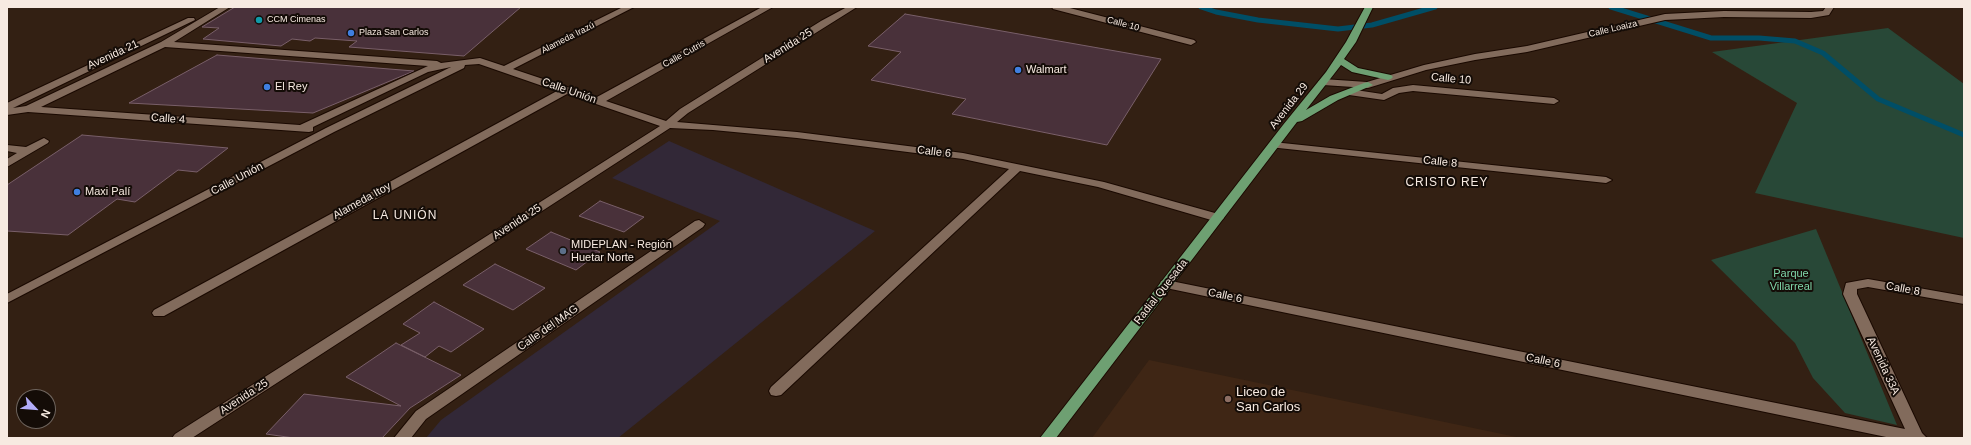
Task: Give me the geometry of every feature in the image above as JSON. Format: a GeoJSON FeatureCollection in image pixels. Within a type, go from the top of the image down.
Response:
{"type":"FeatureCollection","features":[{"type":"Feature","properties":{"kind":"main road"},"geometry":{"type":"LineString","coordinates":[[1323,82],[1330,74],[1350,42],[1368,7]]}},
{"type":"Feature","properties":{"kind":"main road"},"geometry":{"type":"LineString","coordinates":[[1339,60],[1355,70],[1392,76]]}},
{"type":"Feature","properties":{"kind":"main road","name":"Avenida 29"},"geometry":{"type":"LineString","coordinates":[[1273,145],[1323,82]]}},
{"type":"Feature","properties":{"kind":"main road","name":"Calle Loaiza"},"geometry":{"type":"LineString","coordinates":[[1287,127],[1312,110],[1349,92],[1368,85]]}},
{"type":"Feature","properties":{"kind":"main road","name":"Radial Quesada"},"geometry":{"type":"LineString","coordinates":[[1048,438],[1273,145]]}},
{"type":"Feature","properties":{"kind":"street","name":"Avenida 21"},"geometry":{"type":"LineString","coordinates":[[7,107],[219,7]]}},
{"type":"Feature","properties":{"kind":"street","name":"Avenida 21"},"geometry":{"type":"LineString","coordinates":[[7,119],[164,44],[226,7]]}},
{"type":"Feature","properties":{"kind":"street","name":"Alameda Irazú"},"geometry":{"type":"LineString","coordinates":[[506,69],[630,7]]}},
{"type":"Feature","properties":{"kind":"street","name":"Calle Cutris"},"geometry":{"type":"LineString","coordinates":[[598,101],[769,7]]}},
{"type":"Feature","properties":{"kind":"street","name":"Avenida 25"},"geometry":{"type":"LineString","coordinates":[[180,438],[668,125],[684,111],[824,23],[853,7]]}},
{"type":"Feature","properties":{"kind":"street","name":"Calle 10"},"geometry":{"type":"LineString","coordinates":[[1056,7],[1191,42]]}},
{"type":"Feature","properties":{"kind":"street","name":"Calle Loaiza"},"geometry":{"type":"LineString","coordinates":[[1323,82],[1368,85],[1392,76],[1475,57],[1527,49],[1665,17],[1724,14],[1810,15],[1826,13],[1830,7]]}},
{"type":"Feature","properties":{"kind":"street"},"geometry":{"type":"LineString","coordinates":[[164,44],[444,65]]}},
{"type":"Feature","properties":{"kind":"street","name":"Calle Unión"},"geometry":{"type":"LineString","coordinates":[[7,299],[330,130],[470,62]]}},
{"type":"Feature","properties":{"kind":"street","name":"Calle Unión"},"geometry":{"type":"LineString","coordinates":[[301,129],[394,83],[425,70],[444,65],[470,62],[486,62],[668,125]]}},
{"type":"Feature","properties":{"kind":"street","name":"Calle Loaiza"},"geometry":{"type":"LineString","coordinates":[[1330,74],[1359,79],[1392,76]]}},
{"type":"Feature","properties":{"kind":"street","name":"Calle 10"},"geometry":{"type":"LineString","coordinates":[[1349,92],[1384,97],[1397,90],[1413,88],[1554,101]]}},
{"type":"Feature","properties":{"kind":"street","name":"Alameda Itoy"},"geometry":{"type":"LineString","coordinates":[[159,313],[566,90]]}},
{"type":"Feature","properties":{"kind":"street","name":"Calle 4"},"geometry":{"type":"LineString","coordinates":[[7,112],[28,109],[330,130]]}},
{"type":"Feature","properties":{"kind":"street","name":"Calle 6"},"geometry":{"type":"LineString","coordinates":[[668,125],[713,127],[797,135],[963,156],[1018,166],[1100,184],[1218,218]]}},
{"type":"Feature","properties":{"kind":"street"},"geometry":{"type":"LineString","coordinates":[[7,164],[44,141]]}},
{"type":"Feature","properties":{"kind":"street","name":"Calle 8"},"geometry":{"type":"LineString","coordinates":[[1273,145],[1606,180]]}},
{"type":"Feature","properties":{"kind":"street"},"geometry":{"type":"LineString","coordinates":[[7,148],[28,151]]}},
{"type":"Feature","properties":{"kind":"street"},"geometry":{"type":"LineString","coordinates":[[776,391],[1018,166]]}},
{"type":"Feature","properties":{"kind":"street","name":"Calle del MAG"},"geometry":{"type":"LineString","coordinates":[[402,438],[421,415],[699,224]]}},
{"type":"Feature","properties":{"kind":"street","name":"Calle 8"},"geometry":{"type":"LineString","coordinates":[[1850,294],[1851,286],[1868,283],[1964,300]]}},
{"type":"Feature","properties":{"kind":"street","name":"Calle 6"},"geometry":{"type":"LineString","coordinates":[[1166,284],[1918,438]]}},
{"type":"Feature","properties":{"kind":"street","name":"Avenida 33A"},"geometry":{"type":"LineString","coordinates":[[1850,294],[1918,438]]}},
{"type":"Feature","properties":{"kind":"shaded area"},"geometry":{"type":"Polygon","coordinates":[[[669,141],[875,231],[618,438],[426,438],[441,420],[720,221],[612,178],[669,141]]]}},
{"type":"Feature","properties":{"kind":"shaded area","name":"Liceo de San Carlos"},"geometry":{"type":"Polygon","coordinates":[[[1149,360],[1521,438],[1092,438],[1149,360]]]}},
{"type":"Feature","properties":{"kind":"green space"},"geometry":{"type":"Polygon","coordinates":[[[1888,28],[1964,84],[1964,238],[1755,193],[1797,103],[1712,52],[1888,28]]]}},
{"type":"Feature","properties":{"kind":"green space","name":"Parque Villarreal"},"geometry":{"type":"Polygon","coordinates":[[[1816,229],[1897,425],[1845,413],[1813,378],[1795,343],[1711,260],[1816,229]]]}},
{"type":"Feature","properties":{"kind":"building","name":"Plaza San Carlos"},"geometry":{"type":"Polygon","coordinates":[[[235,7],[521,7],[464,56],[349,47],[357,41],[315,38],[310,41],[292,39],[281,46],[203,39],[219,28],[202,27],[235,7]]]}},
{"type":"Feature","properties":{"kind":"building","name":"Walmart"},"geometry":{"type":"Polygon","coordinates":[[[905,14],[1161,59],[1107,145],[952,114],[966,99],[871,80],[901,52],[868,46],[905,14]]]}},
{"type":"Feature","properties":{"kind":"building","name":"El Rey"},"geometry":{"type":"Polygon","coordinates":[[[217,55],[414,71],[313,113],[129,103],[217,55]]]}},
{"type":"Feature","properties":{"kind":"building","name":"Maxi Palí"},"geometry":{"type":"Polygon","coordinates":[[[82,135],[228,148],[197,172],[178,170],[135,202],[117,199],[68,235],[7,231],[7,185],[82,135]]]}},
{"type":"Feature","properties":{"kind":"building"},"geometry":{"type":"Polygon","coordinates":[[[600,201],[644,217],[624,232],[579,216],[600,201]]]}},
{"type":"Feature","properties":{"kind":"building","name":"MIDEPLAN - Región Huetar Norte"},"geometry":{"type":"Polygon","coordinates":[[[551,232],[600,252],[576,270],[526,249],[551,232]]]}},
{"type":"Feature","properties":{"kind":"building"},"geometry":{"type":"Polygon","coordinates":[[[495,264],[545,288],[513,310],[463,285],[495,264]]]}},
{"type":"Feature","properties":{"kind":"building"},"geometry":{"type":"Polygon","coordinates":[[[434,302],[484,329],[451,352],[439,346],[425,357],[401,345],[420,333],[403,324],[434,302]]]}},
{"type":"Feature","properties":{"kind":"building"},"geometry":{"type":"Polygon","coordinates":[[[396,343],[461,375],[410,408],[382,438],[294,438],[266,434],[304,394],[401,406],[346,377],[396,343]]]}},
{"type":"Feature","properties":{"kind":"waterway"},"geometry":{"type":"LineString","coordinates":[[1201,7],[1216,12],[1258,20],[1338,29],[1372,25],[1435,7]]}},
{"type":"Feature","properties":{"kind":"waterway"},"geometry":{"type":"LineString","coordinates":[[1611,7],[1711,38],[1759,38],[1795,41],[1823,53],[1878,99],[1964,135]]}},
{"type":"Feature","properties":{"kind":"place","name":"CCM Cimenas"},"geometry":{"type":"Point","coordinates":[259,20]}},
{"type":"Feature","properties":{"kind":"place","name":"Plaza San Carlos"},"geometry":{"type":"Point","coordinates":[351,33]}},
{"type":"Feature","properties":{"kind":"place","name":"Walmart"},"geometry":{"type":"Point","coordinates":[1018,70]}},
{"type":"Feature","properties":{"kind":"place","name":"El Rey"},"geometry":{"type":"Point","coordinates":[267,87]}},
{"type":"Feature","properties":{"kind":"place","name":"Maxi Palí"},"geometry":{"type":"Point","coordinates":[77,192]}},
{"type":"Feature","properties":{"kind":"place","name":"MIDEPLAN - Región Huetar Norte"},"geometry":{"type":"Point","coordinates":[563,251]}},
{"type":"Feature","properties":{"kind":"place","name":"Liceo de San Carlos"},"geometry":{"type":"Point","coordinates":[1228,399]}},
{"type":"Feature","properties":{"kind":"district","name":"CRISTO REY"},"geometry":{"type":"Point","coordinates":[1447,183]}},
{"type":"Feature","properties":{"kind":"district","name":"LA UNIÓN"},"geometry":{"type":"Point","coordinates":[405,216]}}]}
